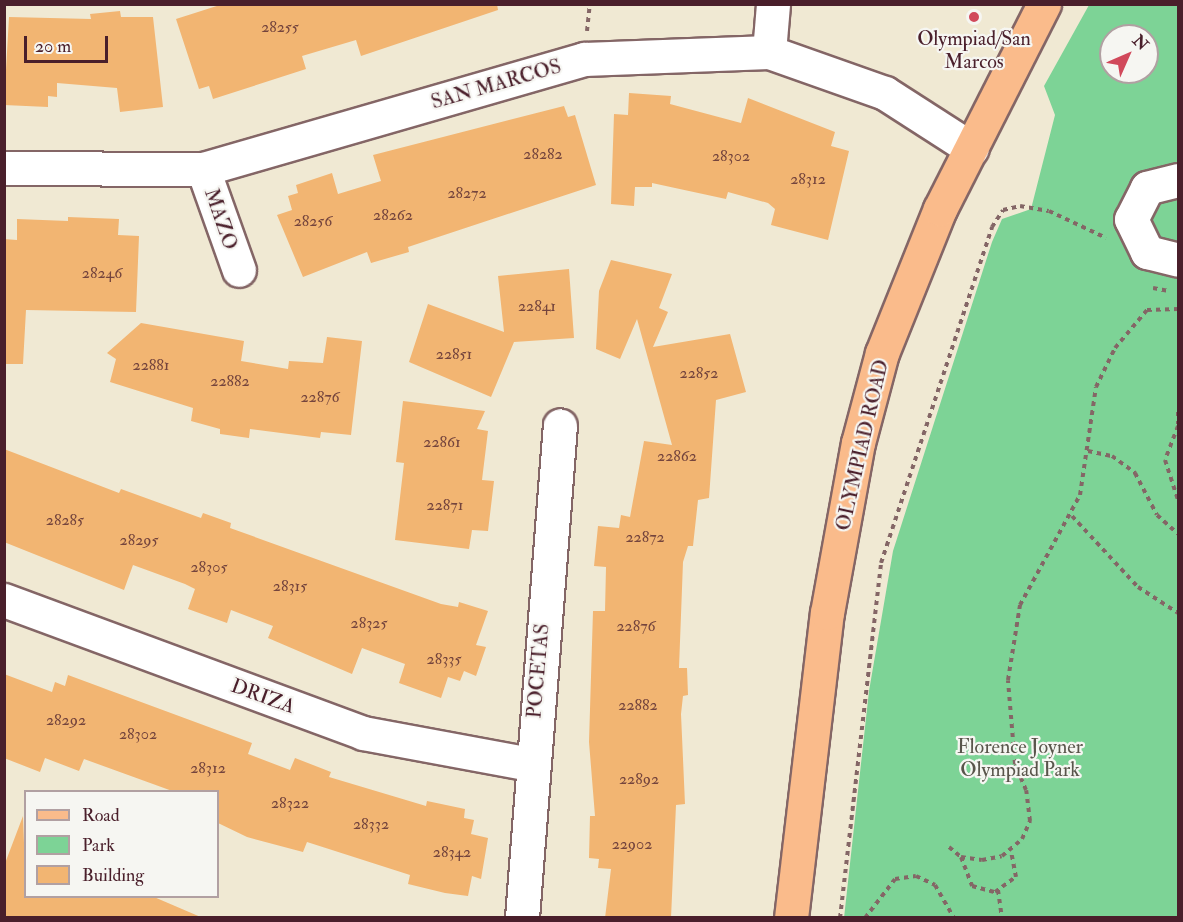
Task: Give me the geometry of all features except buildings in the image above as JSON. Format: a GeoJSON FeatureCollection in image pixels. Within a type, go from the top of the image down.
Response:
{"type":"FeatureCollection","features":[{"type":"Feature","properties":{"kind":"main road","name":"OLYMPIAD ROAD"},"geometry":{"type":"LineString","coordinates":[[791,918],[827,613],[858,443],[910,275],[1044,4]]}},
{"type":"Feature","properties":{"kind":"street"},"geometry":{"type":"LineString","coordinates":[[769,52],[773,4]]}},
{"type":"Feature","properties":{"kind":"street","name":"SAN MARCOS"},"geometry":{"type":"LineString","coordinates":[[4,168],[203,169],[584,59],[769,52],[885,93],[972,149]]}},
{"type":"Feature","properties":{"kind":"street","name":"MAZO"},"geometry":{"type":"LineString","coordinates":[[203,169],[239,270]]}},
{"type":"Feature","properties":{"kind":"street"},"geometry":{"type":"LineString","coordinates":[[1179,180],[1147,188],[1131,219],[1147,252],[1179,260]]}},
{"type":"Feature","properties":{"kind":"street","name":"POCETAS"},"geometry":{"type":"LineString","coordinates":[[522,918],[530,764],[560,425]]}},
{"type":"Feature","properties":{"kind":"street","name":"DRIZA"},"geometry":{"type":"LineString","coordinates":[[4,600],[363,733],[530,764]]}},
{"type":"Feature","properties":{"kind":"path"},"geometry":{"type":"LineString","coordinates":[[840,918],[881,563],[992,227],[1003,210],[1020,206],[1049,211],[1109,240]]}},
{"type":"Feature","properties":{"kind":"path"},"geometry":{"type":"LineString","coordinates":[[961,857],[982,860],[1011,851],[1030,821],[1026,790],[1015,764],[1008,681],[1011,639],[1020,605],[1072,516],[1088,451],[1096,387],[1114,348],[1147,310],[1179,309]]}},
{"type":"Feature","properties":{"kind":"path"},"geometry":{"type":"LineString","coordinates":[[1179,412],[1179,425],[1166,460],[1179,501]]}},
{"type":"Feature","properties":{"kind":"path"},"geometry":{"type":"LineString","coordinates":[[1088,451],[1112,456],[1135,473],[1157,515],[1179,534]]}},
{"type":"Feature","properties":{"kind":"path"},"geometry":{"type":"LineString","coordinates":[[1072,516],[1138,587],[1179,614]]}},
{"type":"Feature","properties":{"kind":"path"},"geometry":{"type":"LineString","coordinates":[[949,847],[961,857],[972,886],[984,893],[998,890],[1017,876],[1011,851]]}},
{"type":"Feature","properties":{"kind":"path"},"geometry":{"type":"LineString","coordinates":[[865,918],[895,879],[916,876],[935,885],[954,918]]}},
{"type":"Feature","properties":{"kind":"path"},"geometry":{"type":"LineString","coordinates":[[998,890],[1002,918]]}},
{"type":"Feature","properties":{"kind":"green space","name":"Florence Joyner Olympiad Park"},"geometry":{"type":"Polygon","coordinates":[[[1089,5],[1178,5],[1178,917],[844,918],[869,691],[893,551],[992,242],[1002,219],[1031,209],[1055,115],[1044,86],[1089,5]]]}},
{"type":"Feature","properties":{"kind":"place","name":"Olympiad/San Marcos"},"geometry":{"type":"Point","coordinates":[974,17]}}]}
